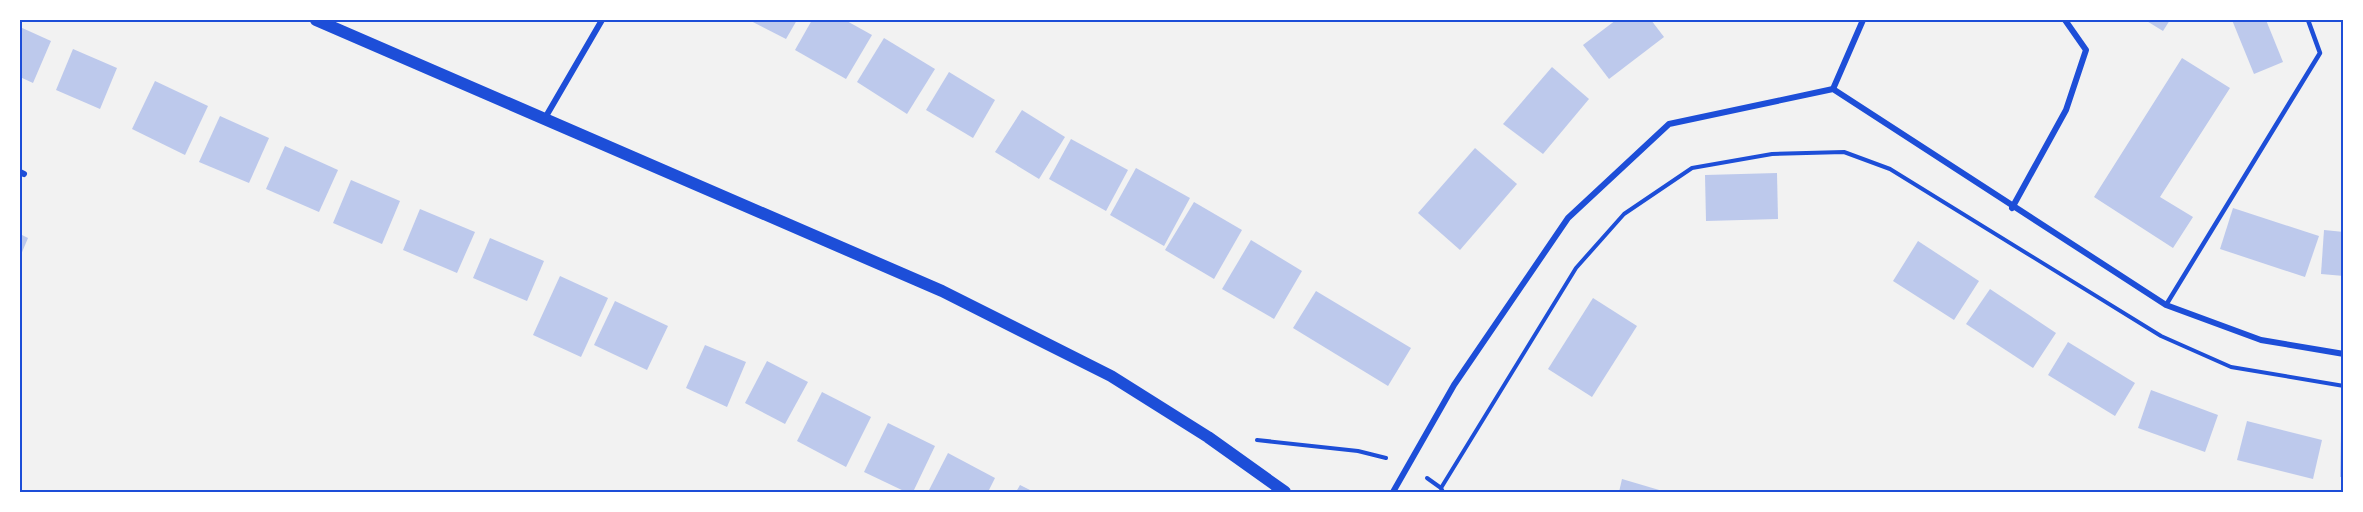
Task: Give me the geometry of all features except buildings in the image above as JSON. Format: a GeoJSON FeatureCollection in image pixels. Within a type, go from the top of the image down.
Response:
{"type":"FeatureCollection","features":[{"type":"Feature","properties":{"kind":"main road"},"geometry":{"type":"LineString","coordinates":[[316,20],[942,291],[1111,376],[1208,437],[1285,492]]}},
{"type":"Feature","properties":{"kind":"street"},"geometry":{"type":"LineString","coordinates":[[545,118],[602,20]]}},
{"type":"Feature","properties":{"kind":"street"},"geometry":{"type":"LineString","coordinates":[[1833,89],[1863,20]]}},
{"type":"Feature","properties":{"kind":"street"},"geometry":{"type":"LineString","coordinates":[[2012,207],[2066,110],[2086,50],[2066,20]]}},
{"type":"Feature","properties":{"kind":"street"},"geometry":{"type":"LineString","coordinates":[[1393,492],[1454,385],[1568,218],[1669,124],[1833,89],[2166,305],[2261,340],[2343,354]]}},
{"type":"Feature","properties":{"kind":"lane"},"geometry":{"type":"LineString","coordinates":[[2166,305],[2320,53],[2308,20]]}},
{"type":"Feature","properties":{"kind":"path"},"geometry":{"type":"LineString","coordinates":[[1443,492],[1441,488],[1576,268],[1624,214],[1692,168],[1772,154],[1844,152],[1890,169],[2161,336],[2230,367],[2343,386]]}}]}
